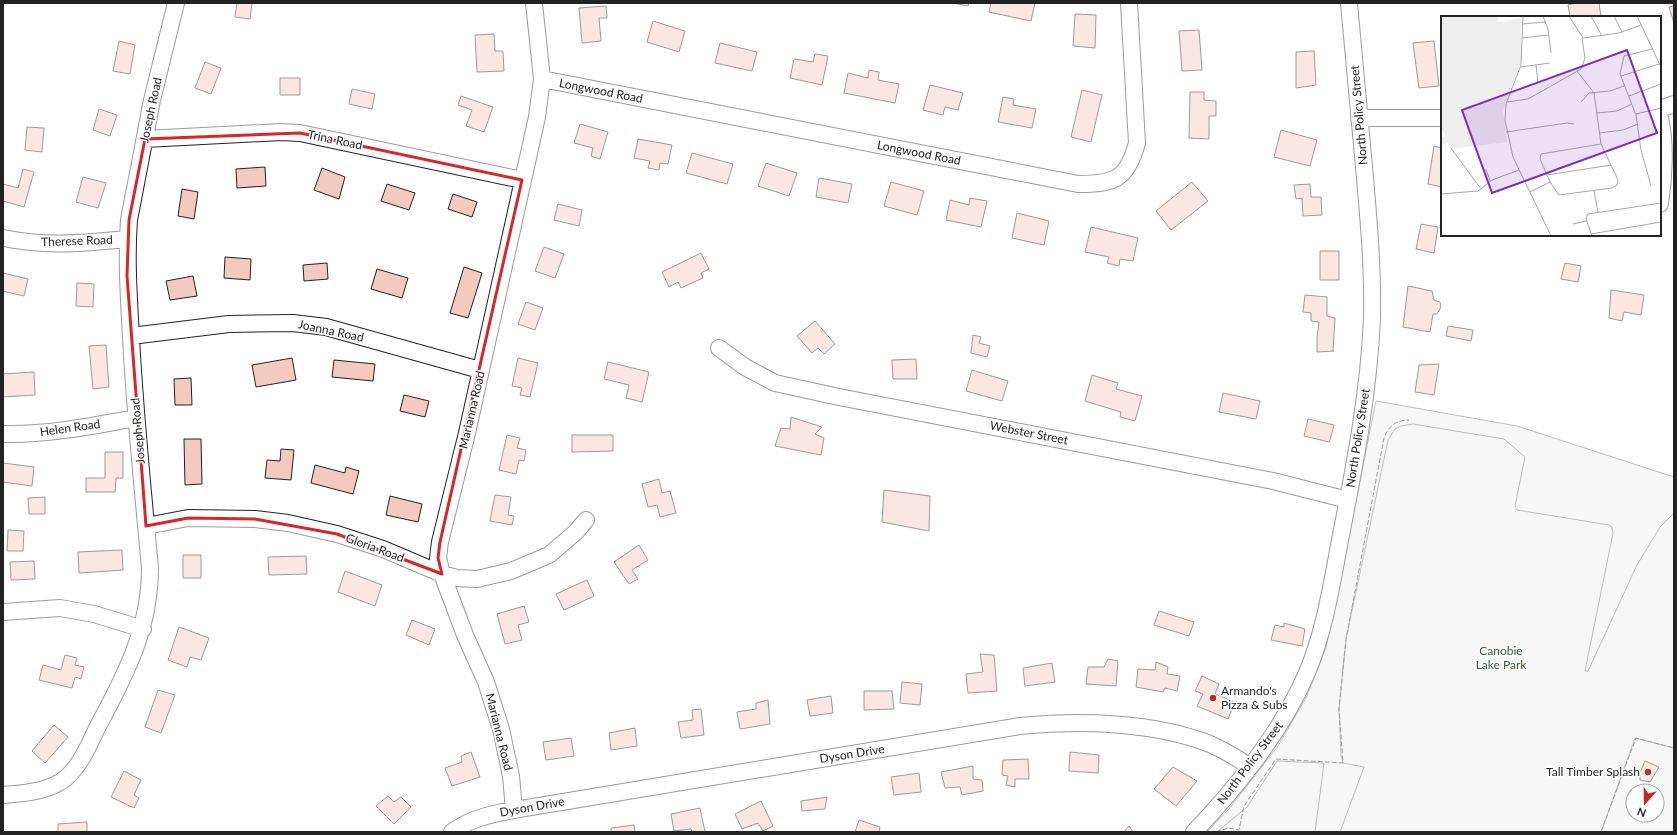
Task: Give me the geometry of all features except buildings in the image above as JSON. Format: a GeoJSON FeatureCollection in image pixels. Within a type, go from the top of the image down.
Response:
{"type":"FeatureCollection","features":[{"type":"Feature","properties":{"kind":"street","name":"Joseph Road"},"geometry":{"type":"LineString","coordinates":[[3,796],[44,789],[67,778],[82,758],[117,691],[143,629],[150,587],[136,418],[127,276],[129,220],[160,67],[176,3]]}},
{"type":"Feature","properties":{"kind":"street","name":"Marianna Road"},"geometry":{"type":"LineString","coordinates":[[514,810],[511,776],[501,729],[486,682],[465,635],[442,574],[438,558],[440,542],[536,117],[542,79],[534,3]]}},
{"type":"Feature","properties":{"kind":"street","name":"Longwood Road"},"geometry":{"type":"LineString","coordinates":[[542,79],[1078,184],[1095,184],[1110,182],[1124,172],[1133,159],[1137,143],[1129,3]]}},
{"type":"Feature","properties":{"kind":"street","name":"North Policy Street"},"geometry":{"type":"LineString","coordinates":[[1194,832],[1211,814],[1267,744],[1306,676],[1314,655],[1327,605],[1348,500],[1358,446],[1370,349],[1372,316],[1371,250],[1349,3]]}},
{"type":"Feature","properties":{"kind":"street"},"geometry":{"type":"LineString","coordinates":[[1661,109],[1674,104]]}},
{"type":"Feature","properties":{"kind":"street"},"geometry":{"type":"LineString","coordinates":[[1359,118],[1441,118]]}},
{"type":"Feature","properties":{"kind":"street"},"geometry":{"type":"LineString","coordinates":[[1661,125],[1663,139],[1663,187],[1661,198]]}},
{"type":"Feature","properties":{"kind":"street","name":"Trina Road"},"geometry":{"type":"LineString","coordinates":[[145,139],[281,132],[300,133],[522,180]]}},
{"type":"Feature","properties":{"kind":"street","name":"Therese Road"},"geometry":{"type":"LineString","coordinates":[[3,238],[46,244],[68,244],[128,239]]}},
{"type":"Feature","properties":{"kind":"street","name":"Joanna Road"},"geometry":{"type":"LineString","coordinates":[[131,336],[229,324],[293,323],[326,327],[480,370]]}},
{"type":"Feature","properties":{"kind":"street","name":"Webster Street"},"geometry":{"type":"LineString","coordinates":[[719,348],[745,368],[775,383],[1273,481],[1348,500]]}},
{"type":"Feature","properties":{"kind":"street","name":"Helen Road"},"geometry":{"type":"LineString","coordinates":[[3,434],[60,431],[136,418]]}},
{"type":"Feature","properties":{"kind":"street","name":"Gloria Road"},"geometry":{"type":"LineString","coordinates":[[146,526],[188,518],[255,519],[288,523],[336,534],[383,549],[442,574],[457,578],[477,579],[517,569],[549,555],[576,532],[586,520]]}},
{"type":"Feature","properties":{"kind":"street"},"geometry":{"type":"LineString","coordinates":[[3,612],[60,608],[94,614],[143,629]]}},
{"type":"Feature","properties":{"kind":"street","name":"Dyson Drive"},"geometry":{"type":"LineString","coordinates":[[452,832],[472,820],[514,810],[1043,723],[1090,723],[1165,731],[1211,744],[1250,766]]}},
{"type":"Feature","properties":{"kind":"highlighted area"},"geometry":{"type":"Polygon","coordinates":[[[300,133],[522,180],[440,542],[438,558],[442,574],[337,534],[255,519],[188,518],[146,526],[127,276],[129,220],[145,139],[300,133]]]}},
{"type":"Feature","properties":{"kind":"green space","name":"Canobie Lake Park"},"geometry":{"type":"Polygon","coordinates":[[[1376,401],[1517,426],[1674,477],[1674,832],[1207,832],[1229,809],[1278,746],[1306,698],[1326,648],[1376,401]]]}},
{"type":"Feature","properties":{"kind":"shaded area","name":"Canobie Lake Park"},"geometry":{"type":"Polygon","coordinates":[[[1413,424],[1504,439],[1525,457],[1515,506],[1517,510],[1609,525],[1612,527],[1613,533],[1585,671],[1588,671],[1637,565],[1660,527],[1674,513],[1674,748],[1635,738],[1601,832],[1340,832],[1364,767],[1343,763],[1341,756],[1339,709],[1346,639],[1388,440],[1395,429],[1401,426],[1413,424]]]}},
{"type":"Feature","properties":{"kind":"shaded area"},"geometry":{"type":"Polygon","coordinates":[[[1277,761],[1324,763],[1315,832],[1217,832],[1247,807],[1277,761]]]}},
{"type":"Feature","properties":{"kind":"fence"},"geometry":{"type":"LineString","coordinates":[[1216,832],[1228,828],[1239,830],[1244,806],[1276,759],[1343,763],[1339,709],[1346,639],[1384,438],[1388,430],[1394,424],[1409,420]]}},
{"type":"Feature","properties":{"kind":"fence"},"geometry":{"type":"LineString","coordinates":[[1601,832],[1636,738],[1674,748]]}},
{"type":"Feature","properties":{"kind":"place","name":"Armando's Pizza & Subs"},"geometry":{"type":"Point","coordinates":[1213,698]}},
{"type":"Feature","properties":{"kind":"place","name":"Tall Timber Splash"},"geometry":{"type":"Point","coordinates":[1648,772]}}]}
